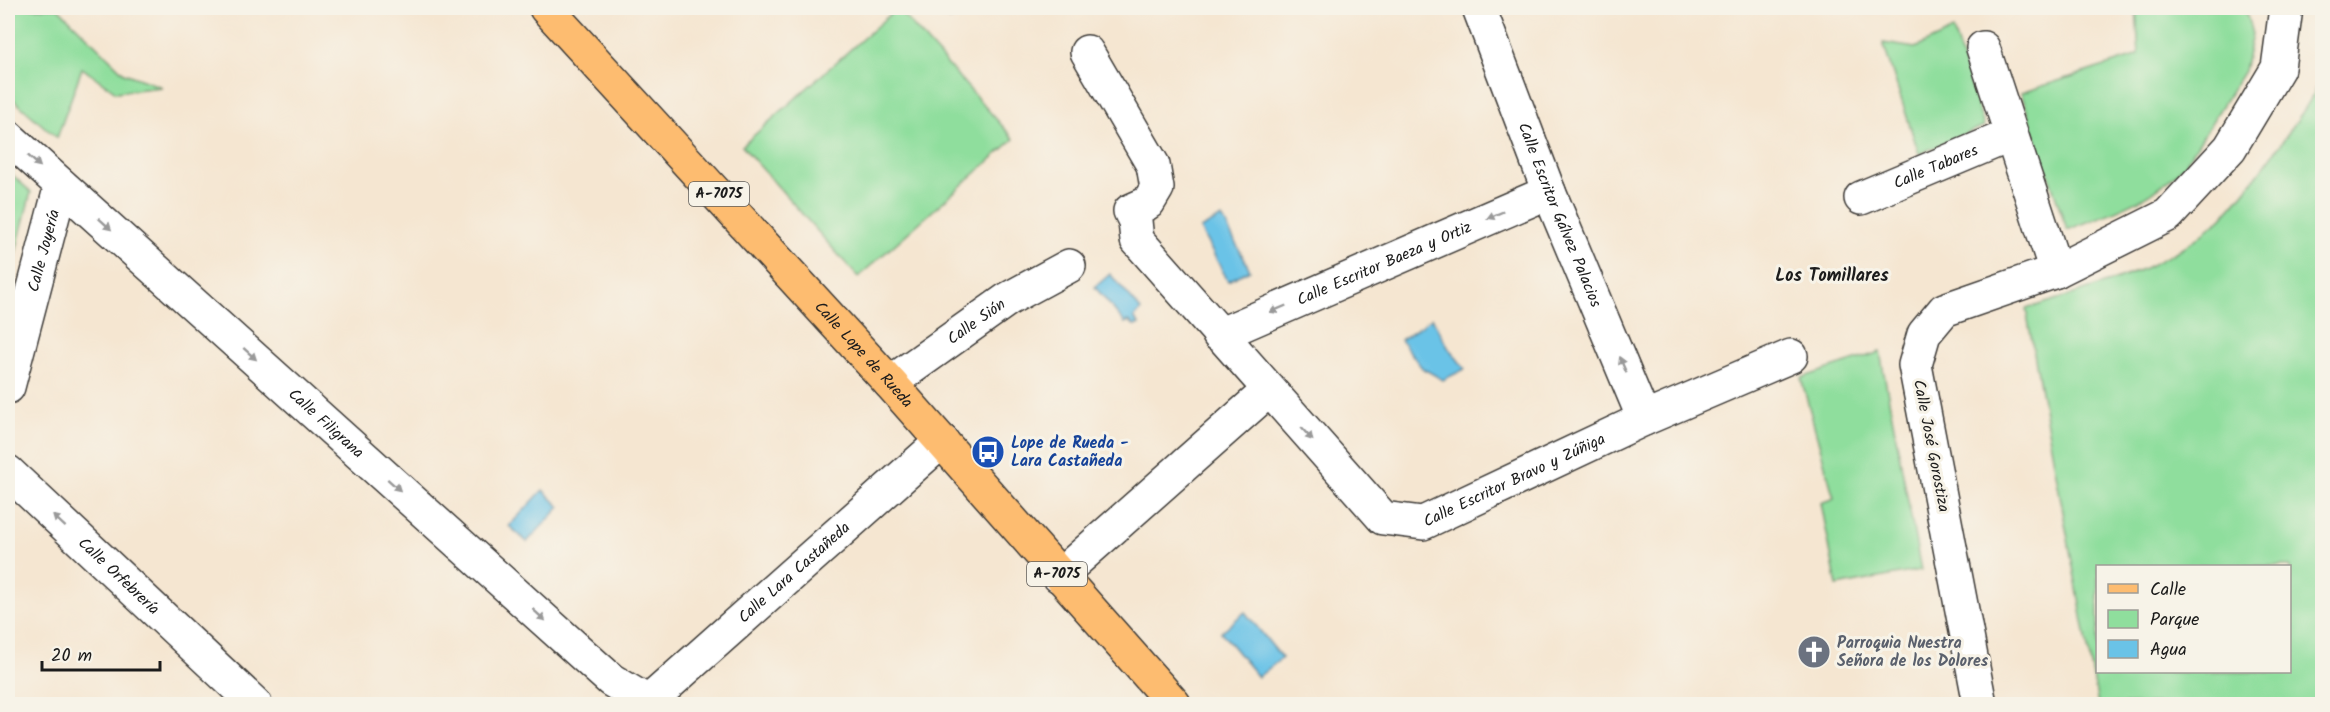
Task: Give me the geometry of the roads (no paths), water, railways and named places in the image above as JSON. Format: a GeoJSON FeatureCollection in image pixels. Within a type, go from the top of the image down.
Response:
{"type":"FeatureCollection","features":[{"type":"Feature","properties":{"kind":"main road","name":"Calle Lope de Rueda"},"geometry":{"type":"LineString","coordinates":[[546,8],[890,382],[1174,705]]}},
{"type":"Feature","properties":{"kind":"street","name":"Calle Escritor Gálvez Palacios"},"geometry":{"type":"LineString","coordinates":[[1479,8],[1549,192],[1644,419]]}},
{"type":"Feature","properties":{"kind":"street","name":"Calle José Gorostiza"},"geometry":{"type":"LineString","coordinates":[[1980,705],[1916,365],[1924,334],[1944,310],[2056,271],[2168,215],[2230,148],[2278,68],[2286,8]]}},
{"type":"Feature","properties":{"kind":"street"},"geometry":{"type":"LineString","coordinates":[[1983,48],[2056,271]]}},
{"type":"Feature","properties":{"kind":"street"},"geometry":{"type":"LineString","coordinates":[[1059,576],[1268,391],[1137,240],[1135,221],[1130,211],[1148,203],[1157,188],[1153,165],[1087,52]]}},
{"type":"Feature","properties":{"kind":"street","name":"Calle Tabares"},"geometry":{"type":"LineString","coordinates":[[1861,198],[2011,135]]}},
{"type":"Feature","properties":{"kind":"street","name":"Calle Filigrana"},"geometry":{"type":"LineString","coordinates":[[8,136],[611,680],[648,704]]}},
{"type":"Feature","properties":{"kind":"street","name":"Calle Joyería"},"geometry":{"type":"LineString","coordinates":[[8,387],[61,185]]}},
{"type":"Feature","properties":{"kind":"street","name":"Calle Escritor Baeza y Ortiz"},"geometry":{"type":"LineString","coordinates":[[1220,335],[1549,192]]}},
{"type":"Feature","properties":{"kind":"street","name":"Calle Sión"},"geometry":{"type":"LineString","coordinates":[[890,382],[1008,299],[1069,266]]}},
{"type":"Feature","properties":{"kind":"street","name":"Calle Escritor Bravo y Zúñiga"},"geometry":{"type":"LineString","coordinates":[[1268,391],[1383,519],[1423,523],[1644,419],[1791,356]]}},
{"type":"Feature","properties":{"kind":"street","name":"Calle Lara Castañeda"},"geometry":{"type":"LineString","coordinates":[[648,704],[942,441]]}},
{"type":"Feature","properties":{"kind":"street","name":"Calle Orfebrería"},"geometry":{"type":"LineString","coordinates":[[8,472],[255,705]]}},
{"type":"Feature","properties":{"kind":"water"},"geometry":{"type":"Polygon","coordinates":[[[939,8],[964,8],[950,20],[939,8]]]}},
{"type":"Feature","properties":{"kind":"water"},"geometry":{"type":"Polygon","coordinates":[[[1222,217],[1250,270],[1228,281],[1200,229],[1222,217]]]}},
{"type":"Feature","properties":{"kind":"water"},"geometry":{"type":"Polygon","coordinates":[[[1110,274],[1141,310],[1134,318],[1139,324],[1135,326],[1129,321],[1125,323],[1095,287],[1110,274]]]}},
{"type":"Feature","properties":{"kind":"water"},"geometry":{"type":"Polygon","coordinates":[[[1432,318],[1448,347],[1465,369],[1443,380],[1422,368],[1401,340],[1432,318]]]}},
{"type":"Feature","properties":{"kind":"water"},"geometry":{"type":"Polygon","coordinates":[[[543,490],[560,507],[527,542],[509,526],[543,490]]]}},
{"type":"Feature","properties":{"kind":"water"},"geometry":{"type":"Polygon","coordinates":[[[1245,612],[1282,658],[1258,677],[1221,632],[1245,612]]]}},
{"type":"Feature","properties":{"kind":"place","name":"Lope de Rueda - Lara Castañeda"},"geometry":{"type":"Point","coordinates":[988,452]}},
{"type":"Feature","properties":{"kind":"place","name":"Parroquia Nuestra Señora de los Dolores"},"geometry":{"type":"Point","coordinates":[1814,652]}},
{"type":"Feature","properties":{"kind":"district","name":"Los Tomillares"},"geometry":{"type":"Point","coordinates":[1832,276]}}]}
